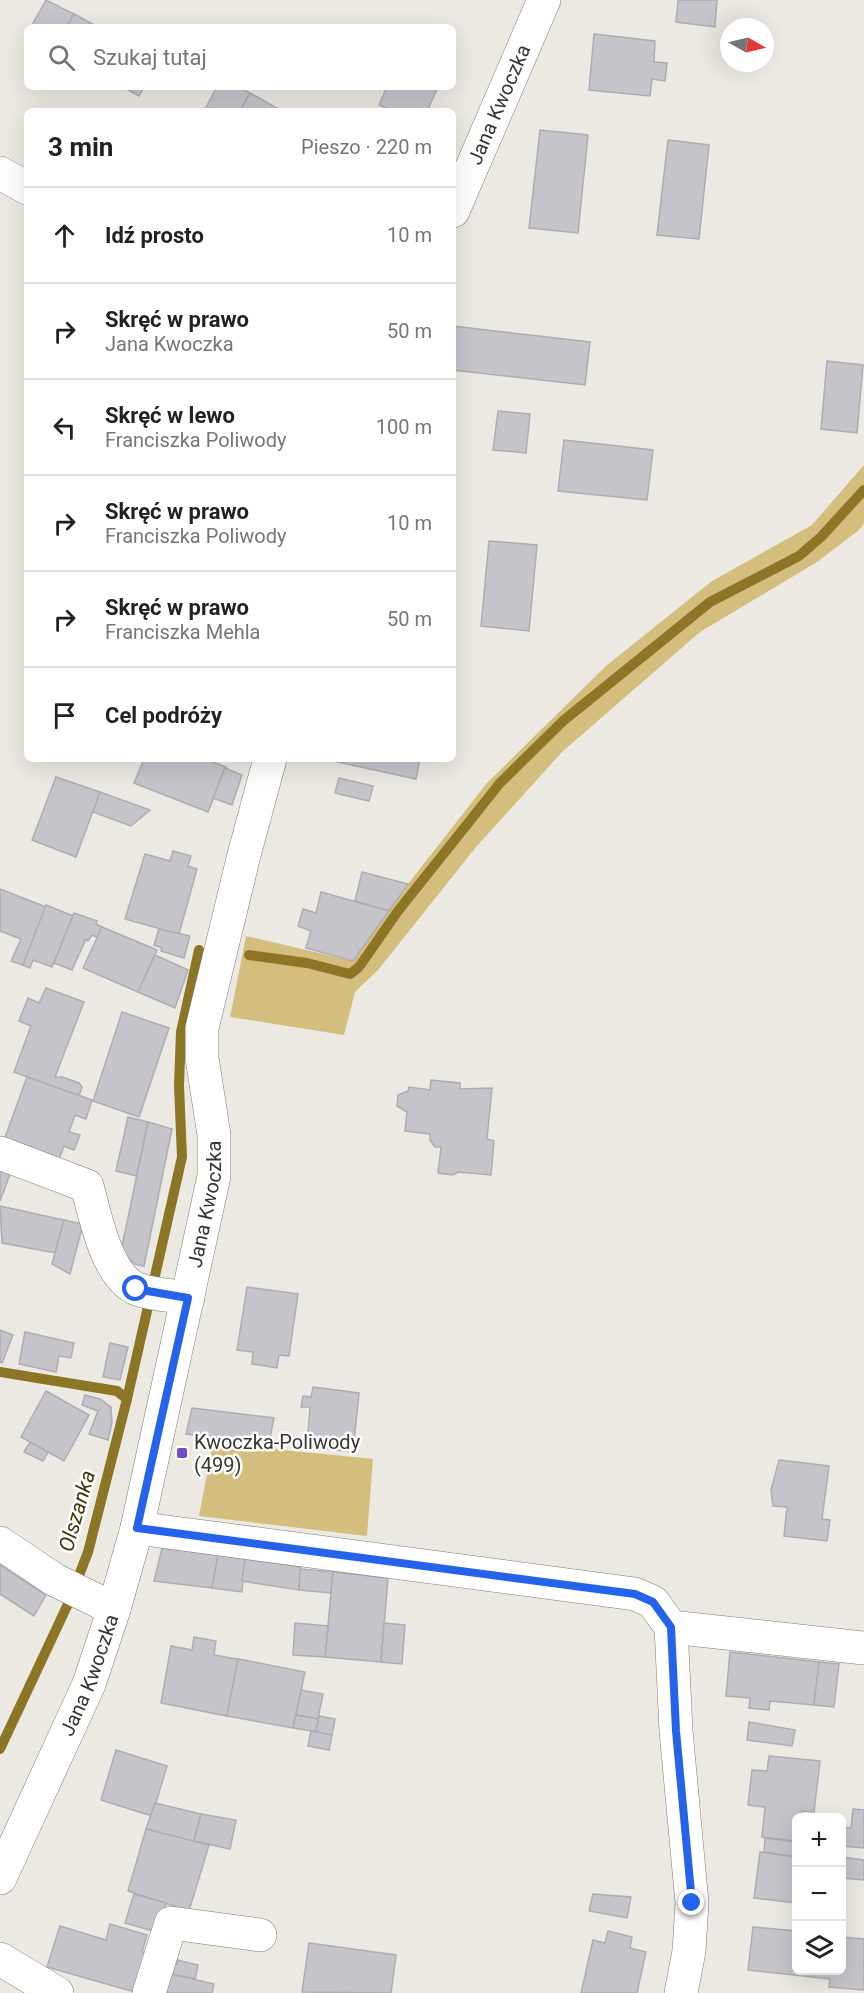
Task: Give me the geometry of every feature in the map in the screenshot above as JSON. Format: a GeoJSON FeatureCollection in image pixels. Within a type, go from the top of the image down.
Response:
{"type":"FeatureCollection","features":[{"type":"Feature","properties":{"kind":"street","name":"Jana Kwoczka"},"geometry":{"type":"LineString","coordinates":[[456,204],[544,0]]}},
{"type":"Feature","properties":{"kind":"street"},"geometry":{"type":"LineString","coordinates":[[0,172],[24,186]]}},
{"type":"Feature","properties":{"kind":"street","name":"Jana Kwoczka"},"geometry":{"type":"LineString","coordinates":[[0,1878],[80,1705],[104,1605],[137,1528],[164,1294],[214,1176],[214,1135],[202,1058],[202,1028],[269,762]]}},
{"type":"Feature","properties":{"kind":"street"},"geometry":{"type":"LineString","coordinates":[[0,1153],[87,1186],[103,1245],[122,1276],[164,1294]]}},
{"type":"Feature","properties":{"kind":"street"},"geometry":{"type":"LineString","coordinates":[[137,1528],[635,1594],[653,1602],[671,1627],[676,1731],[692,1903],[689,1951],[681,1993]]}},
{"type":"Feature","properties":{"kind":"street"},"geometry":{"type":"LineString","coordinates":[[0,1543],[55,1580],[104,1605]]}},
{"type":"Feature","properties":{"kind":"street"},"geometry":{"type":"LineString","coordinates":[[671,1627],[864,1648]]}},
{"type":"Feature","properties":{"kind":"street"},"geometry":{"type":"LineString","coordinates":[[148,1993],[171,1923],[260,1935]]}},
{"type":"Feature","properties":{"kind":"street"},"geometry":{"type":"LineString","coordinates":[[0,1959],[57,1993]]}},
{"type":"Feature","properties":{"kind":"shaded area"},"geometry":{"type":"Polygon","coordinates":[[[864,465],[864,524],[859,530],[817,562],[700,632],[562,752],[476,847],[378,970],[355,992],[344,1035],[230,1017],[246,936],[353,961],[408,884],[487,783],[606,666],[712,581],[812,525],[864,465]]]}},
{"type":"Feature","properties":{"kind":"shaded area"},"geometry":{"type":"Polygon","coordinates":[[[213,1443],[373,1459],[367,1536],[199,1516],[213,1443]]]}},
{"type":"Feature","properties":{"kind":"building"},"geometry":{"type":"Polygon","coordinates":[[[46,0],[74,14],[69,24],[33,24],[46,0]]]}},
{"type":"Feature","properties":{"kind":"building"},"geometry":{"type":"Polygon","coordinates":[[[678,0],[717,0],[715,27],[676,22],[678,0]]]}},
{"type":"Feature","properties":{"kind":"building"},"geometry":{"type":"Polygon","coordinates":[[[74,14],[92,24],[69,24],[74,14]]]}},
{"type":"Feature","properties":{"kind":"building"},"geometry":{"type":"Polygon","coordinates":[[[594,34],[655,41],[654,62],[667,63],[665,81],[652,79],[650,96],[589,90],[594,34]]]}},
{"type":"Feature","properties":{"kind":"building"},"geometry":{"type":"Polygon","coordinates":[[[128,90],[142,90],[139,96],[128,90]]]}},
{"type":"Feature","properties":{"kind":"building"},"geometry":{"type":"Polygon","coordinates":[[[215,90],[244,90],[250,93],[242,108],[206,108],[215,90]]]}},
{"type":"Feature","properties":{"kind":"building"},"geometry":{"type":"Polygon","coordinates":[[[386,90],[437,90],[428,108],[386,108],[379,105],[386,90]]]}},
{"type":"Feature","properties":{"kind":"building"},"geometry":{"type":"Polygon","coordinates":[[[250,93],[277,108],[242,108],[250,93]]]}},
{"type":"Feature","properties":{"kind":"building"},"geometry":{"type":"Polygon","coordinates":[[[540,130],[588,135],[578,233],[529,228],[540,130]]]}},
{"type":"Feature","properties":{"kind":"building"},"geometry":{"type":"Polygon","coordinates":[[[668,140],[709,145],[699,239],[657,235],[668,140]]]}},
{"type":"Feature","properties":{"kind":"building"},"geometry":{"type":"Polygon","coordinates":[[[456,326],[590,342],[585,385],[456,370],[456,326]]]}},
{"type":"Feature","properties":{"kind":"building"},"geometry":{"type":"Polygon","coordinates":[[[827,361],[863,365],[857,433],[821,429],[827,361]]]}},
{"type":"Feature","properties":{"kind":"building"},"geometry":{"type":"Polygon","coordinates":[[[498,411],[530,414],[526,453],[493,450],[498,411]]]}},
{"type":"Feature","properties":{"kind":"building"},"geometry":{"type":"Polygon","coordinates":[[[564,440],[653,450],[647,500],[558,491],[564,440]]]}},
{"type":"Feature","properties":{"kind":"building"},"geometry":{"type":"Polygon","coordinates":[[[489,541],[537,545],[529,631],[481,626],[489,541]]]}},
{"type":"Feature","properties":{"kind":"building"},"geometry":{"type":"Polygon","coordinates":[[[143,762],[214,762],[226,767],[208,812],[134,783],[143,762]]]}},
{"type":"Feature","properties":{"kind":"building"},"geometry":{"type":"Polygon","coordinates":[[[338,762],[419,762],[416,779],[338,762]]]}},
{"type":"Feature","properties":{"kind":"building"},"geometry":{"type":"Polygon","coordinates":[[[225,768],[242,775],[232,805],[213,798],[225,768]]]}},
{"type":"Feature","properties":{"kind":"building"},"geometry":{"type":"Polygon","coordinates":[[[56,777],[100,792],[76,857],[32,840],[56,777]]]}},
{"type":"Feature","properties":{"kind":"building"},"geometry":{"type":"Polygon","coordinates":[[[339,778],[373,786],[369,801],[335,793],[339,778]]]}},
{"type":"Feature","properties":{"kind":"building"},"geometry":{"type":"Polygon","coordinates":[[[100,792],[150,810],[131,826],[93,812],[100,792]]]}},
{"type":"Feature","properties":{"kind":"building"},"geometry":{"type":"Polygon","coordinates":[[[173,851],[191,856],[188,866],[197,869],[179,934],[125,919],[145,854],[170,861],[173,851]]]}},
{"type":"Feature","properties":{"kind":"building"},"geometry":{"type":"Polygon","coordinates":[[[362,872],[408,884],[389,911],[355,901],[362,872]]]}},
{"type":"Feature","properties":{"kind":"building"},"geometry":{"type":"Polygon","coordinates":[[[0,889],[46,907],[23,965],[11,961],[21,939],[0,931],[0,889]]]}},
{"type":"Feature","properties":{"kind":"building"},"geometry":{"type":"Polygon","coordinates":[[[321,892],[389,911],[353,961],[306,948],[311,931],[298,926],[303,909],[316,913],[321,892]]]}},
{"type":"Feature","properties":{"kind":"building"},"geometry":{"type":"Polygon","coordinates":[[[46,905],[73,916],[52,967],[33,960],[30,968],[23,965],[46,905]]]}},
{"type":"Feature","properties":{"kind":"building"},"geometry":{"type":"Polygon","coordinates":[[[74,913],[97,921],[96,924],[102,927],[97,937],[92,935],[88,941],[86,939],[72,970],[54,963],[74,913]]]}},
{"type":"Feature","properties":{"kind":"building"},"geometry":{"type":"Polygon","coordinates":[[[102,927],[157,950],[138,992],[83,968],[102,927]]]}},
{"type":"Feature","properties":{"kind":"building"},"geometry":{"type":"Polygon","coordinates":[[[159,929],[190,936],[184,958],[161,951],[162,948],[154,945],[159,929]]]}},
{"type":"Feature","properties":{"kind":"building"},"geometry":{"type":"Polygon","coordinates":[[[155,955],[188,970],[175,1008],[138,992],[155,955]]]}},
{"type":"Feature","properties":{"kind":"building"},"geometry":{"type":"Polygon","coordinates":[[[46,988],[84,1002],[55,1077],[79,1083],[82,1087],[79,1096],[14,1072],[31,1026],[19,1021],[28,998],[39,1003],[46,988]]]}},
{"type":"Feature","properties":{"kind":"building"},"geometry":{"type":"Polygon","coordinates":[[[122,1012],[169,1028],[139,1117],[93,1101],[122,1012]]]}},
{"type":"Feature","properties":{"kind":"building"},"geometry":{"type":"Polygon","coordinates":[[[27,1077],[92,1100],[86,1119],[75,1115],[69,1132],[80,1135],[74,1150],[64,1146],[58,1162],[3,1143],[27,1077]]]}},
{"type":"Feature","properties":{"kind":"building"},"geometry":{"type":"Polygon","coordinates":[[[431,1080],[460,1083],[460,1089],[492,1088],[487,1139],[494,1141],[491,1175],[438,1173],[441,1147],[435,1147],[430,1140],[430,1134],[405,1131],[407,1112],[397,1106],[398,1095],[408,1091],[409,1087],[430,1090],[431,1080]]]}},
{"type":"Feature","properties":{"kind":"building"},"geometry":{"type":"Polygon","coordinates":[[[128,1117],[148,1122],[137,1176],[116,1171],[128,1117]]]}},
{"type":"Feature","properties":{"kind":"building"},"geometry":{"type":"Polygon","coordinates":[[[148,1122],[172,1129],[144,1266],[135,1264],[121,1251],[148,1122]]]}},
{"type":"Feature","properties":{"kind":"building"},"geometry":{"type":"Polygon","coordinates":[[[0,1164],[12,1169],[0,1201],[0,1164]]]}},
{"type":"Feature","properties":{"kind":"building"},"geometry":{"type":"Polygon","coordinates":[[[0,1206],[64,1220],[55,1253],[2,1243],[0,1206]]]}},
{"type":"Feature","properties":{"kind":"building"},"geometry":{"type":"Polygon","coordinates":[[[64,1220],[83,1224],[70,1274],[52,1264],[64,1220]]]}},
{"type":"Feature","properties":{"kind":"building"},"geometry":{"type":"Polygon","coordinates":[[[247,1287],[298,1294],[289,1356],[279,1355],[277,1368],[252,1364],[253,1352],[237,1350],[247,1287]]]}},
{"type":"Feature","properties":{"kind":"building"},"geometry":{"type":"Polygon","coordinates":[[[0,1330],[13,1335],[2,1363],[0,1362],[0,1330]]]}},
{"type":"Feature","properties":{"kind":"building"},"geometry":{"type":"Polygon","coordinates":[[[25,1332],[74,1343],[71,1358],[59,1356],[56,1372],[19,1364],[25,1332]]]}},
{"type":"Feature","properties":{"kind":"building"},"geometry":{"type":"Polygon","coordinates":[[[110,1343],[128,1347],[120,1380],[103,1377],[110,1343]]]}},
{"type":"Feature","properties":{"kind":"building"},"geometry":{"type":"Polygon","coordinates":[[[313,1387],[359,1393],[353,1452],[307,1447],[310,1407],[301,1407],[303,1396],[311,1397],[313,1387]]]}},
{"type":"Feature","properties":{"kind":"building"},"geometry":{"type":"Polygon","coordinates":[[[46,1391],[89,1415],[64,1461],[21,1437],[46,1391]]]}},
{"type":"Feature","properties":{"kind":"building"},"geometry":{"type":"Polygon","coordinates":[[[85,1395],[100,1399],[111,1407],[112,1423],[108,1440],[89,1434],[98,1411],[82,1405],[85,1395]]]}},
{"type":"Feature","properties":{"kind":"building"},"geometry":{"type":"Polygon","coordinates":[[[192,1408],[274,1418],[269,1443],[186,1434],[192,1408]]]}},
{"type":"Feature","properties":{"kind":"building"},"geometry":{"type":"Polygon","coordinates":[[[30,1442],[48,1452],[43,1461],[24,1452],[30,1442]]]}},
{"type":"Feature","properties":{"kind":"building"},"geometry":{"type":"Polygon","coordinates":[[[779,1460],[829,1466],[822,1519],[830,1520],[827,1541],[784,1536],[787,1507],[773,1506],[771,1490],[779,1460]]]}},
{"type":"Feature","properties":{"kind":"building"},"geometry":{"type":"Polygon","coordinates":[[[162,1548],[218,1555],[212,1588],[154,1581],[162,1548]]]}},
{"type":"Feature","properties":{"kind":"building"},"geometry":{"type":"Polygon","coordinates":[[[218,1555],[245,1559],[242,1592],[212,1588],[218,1555]]]}},
{"type":"Feature","properties":{"kind":"building"},"geometry":{"type":"Polygon","coordinates":[[[245,1559],[301,1567],[299,1590],[242,1581],[245,1559]]]}},
{"type":"Feature","properties":{"kind":"building"},"geometry":{"type":"Polygon","coordinates":[[[0,1565],[46,1595],[34,1616],[0,1594],[0,1565]]]}},
{"type":"Feature","properties":{"kind":"building"},"geometry":{"type":"Polygon","coordinates":[[[300,1569],[333,1572],[331,1593],[299,1590],[300,1569]]]}},
{"type":"Feature","properties":{"kind":"building"},"geometry":{"type":"Polygon","coordinates":[[[333,1572],[388,1578],[381,1662],[325,1657],[333,1572]]]}},
{"type":"Feature","properties":{"kind":"building"},"geometry":{"type":"Polygon","coordinates":[[[295,1623],[328,1626],[325,1657],[293,1655],[295,1623]]]}},
{"type":"Feature","properties":{"kind":"building"},"geometry":{"type":"Polygon","coordinates":[[[384,1623],[405,1625],[402,1664],[381,1662],[384,1623]]]}},
{"type":"Feature","properties":{"kind":"building"},"geometry":{"type":"Polygon","coordinates":[[[194,1637],[216,1641],[214,1655],[238,1659],[227,1716],[161,1703],[171,1646],[192,1650],[194,1637]]]}},
{"type":"Feature","properties":{"kind":"building"},"geometry":{"type":"Polygon","coordinates":[[[730,1652],[819,1662],[814,1705],[770,1701],[769,1710],[749,1708],[750,1698],[726,1696],[730,1652]]]}},
{"type":"Feature","properties":{"kind":"building"},"geometry":{"type":"Polygon","coordinates":[[[238,1659],[305,1672],[293,1728],[227,1716],[238,1659]]]}},
{"type":"Feature","properties":{"kind":"building"},"geometry":{"type":"Polygon","coordinates":[[[819,1662],[839,1664],[834,1707],[814,1705],[819,1662]]]}},
{"type":"Feature","properties":{"kind":"building"},"geometry":{"type":"Polygon","coordinates":[[[301,1690],[323,1694],[318,1719],[296,1715],[301,1690]]]}},
{"type":"Feature","properties":{"kind":"building"},"geometry":{"type":"Polygon","coordinates":[[[296,1715],[318,1719],[316,1732],[293,1728],[296,1715]]]}},
{"type":"Feature","properties":{"kind":"building"},"geometry":{"type":"Polygon","coordinates":[[[319,1716],[335,1719],[332,1735],[316,1732],[319,1716]]]}},
{"type":"Feature","properties":{"kind":"building"},"geometry":{"type":"Polygon","coordinates":[[[749,1722],[795,1730],[792,1746],[747,1740],[749,1722]]]}},
{"type":"Feature","properties":{"kind":"building"},"geometry":{"type":"Polygon","coordinates":[[[311,1731],[332,1735],[329,1750],[308,1746],[311,1731]]]}},
{"type":"Feature","properties":{"kind":"building"},"geometry":{"type":"Polygon","coordinates":[[[116,1750],[167,1766],[152,1816],[101,1800],[116,1750]]]}},
{"type":"Feature","properties":{"kind":"building"},"geometry":{"type":"Polygon","coordinates":[[[769,1756],[820,1761],[814,1812],[792,1813],[792,1841],[762,1837],[765,1807],[748,1805],[752,1770],[767,1771],[769,1756]]]}},
{"type":"Feature","properties":{"kind":"building"},"geometry":{"type":"Polygon","coordinates":[[[155,1803],[201,1814],[194,1841],[196,1843],[146,1829],[155,1803]]]}},
{"type":"Feature","properties":{"kind":"building"},"geometry":{"type":"Polygon","coordinates":[[[853,1809],[864,1810],[864,1848],[846,1846],[846,1827],[851,1828],[853,1809]]]}},
{"type":"Feature","properties":{"kind":"building"},"geometry":{"type":"Polygon","coordinates":[[[201,1814],[236,1820],[230,1849],[194,1841],[201,1814]]]}},
{"type":"Feature","properties":{"kind":"building"},"geometry":{"type":"Polygon","coordinates":[[[146,1829],[209,1845],[189,1911],[128,1891],[146,1829]]]}},
{"type":"Feature","properties":{"kind":"building"},"geometry":{"type":"Polygon","coordinates":[[[765,1838],[792,1841],[792,1856],[764,1852],[765,1838]]]}},
{"type":"Feature","properties":{"kind":"building"},"geometry":{"type":"Polygon","coordinates":[[[760,1852],[792,1856],[792,1903],[754,1898],[760,1852]]]}},
{"type":"Feature","properties":{"kind":"building"},"geometry":{"type":"Polygon","coordinates":[[[846,1858],[864,1860],[864,1880],[846,1878],[846,1858]]]}},
{"type":"Feature","properties":{"kind":"building"},"geometry":{"type":"Polygon","coordinates":[[[134,1894],[166,1903],[157,1932],[125,1923],[134,1894]]]}},
{"type":"Feature","properties":{"kind":"building"},"geometry":{"type":"Polygon","coordinates":[[[593,1894],[631,1897],[627,1918],[589,1911],[593,1894]]]}},
{"type":"Feature","properties":{"kind":"building"},"geometry":{"type":"Polygon","coordinates":[[[110,1924],[147,1935],[142,1952],[151,1954],[138,1993],[47,1967],[60,1926],[106,1940],[110,1924]]]}},
{"type":"Feature","properties":{"kind":"building"},"geometry":{"type":"Polygon","coordinates":[[[753,1927],[792,1931],[792,1975],[748,1970],[753,1927]]]}},
{"type":"Feature","properties":{"kind":"building"},"geometry":{"type":"Polygon","coordinates":[[[608,1931],[632,1937],[630,1948],[646,1952],[637,1993],[581,1993],[593,1940],[605,1943],[608,1931]]]}},
{"type":"Feature","properties":{"kind":"building"},"geometry":{"type":"Polygon","coordinates":[[[846,1937],[864,1939],[864,1990],[829,1987],[830,1979],[794,1975],[846,1975],[846,1937]]]}},
{"type":"Feature","properties":{"kind":"building"},"geometry":{"type":"Polygon","coordinates":[[[309,1943],[396,1955],[391,1993],[302,1992],[309,1943]]]}},
{"type":"Feature","properties":{"kind":"building"},"geometry":{"type":"Polygon","coordinates":[[[177,1960],[198,1965],[195,1979],[167,1973],[169,1962],[177,1964],[177,1960]]]}},
{"type":"Feature","properties":{"kind":"building"},"geometry":{"type":"Polygon","coordinates":[[[167,1973],[214,1984],[212,1993],[158,1993],[167,1973]]]}},
{"type":"Feature","properties":{"kind":"waterway"},"geometry":{"type":"LineString","coordinates":[[249,955],[307,963],[350,974],[359,967],[398,911],[500,783],[563,721],[710,602],[799,556],[821,537],[864,490]]}},
{"type":"Feature","properties":{"kind":"waterway"},"geometry":{"type":"LineString","coordinates":[[0,1749],[68,1604],[88,1552],[127,1399],[182,1157],[179,1085],[181,1032],[199,950]]}},
{"type":"Feature","properties":{"kind":"waterway","name":"Olszanka"},"geometry":{"type":"LineString","coordinates":[[0,1372],[117,1391],[127,1399]]}},
{"type":"Feature","properties":{"kind":"place","name":"Kwoczka-Poliwody (499)"},"geometry":{"type":"Point","coordinates":[182,1453]}},
{"type":"Feature","properties":{"kind":"route"},"geometry":{"type":"LineString","coordinates":[[136,1289],[188,1298],[137,1528],[635,1594],[653,1602],[671,1627],[676,1731],[692,1903]]}}]}
